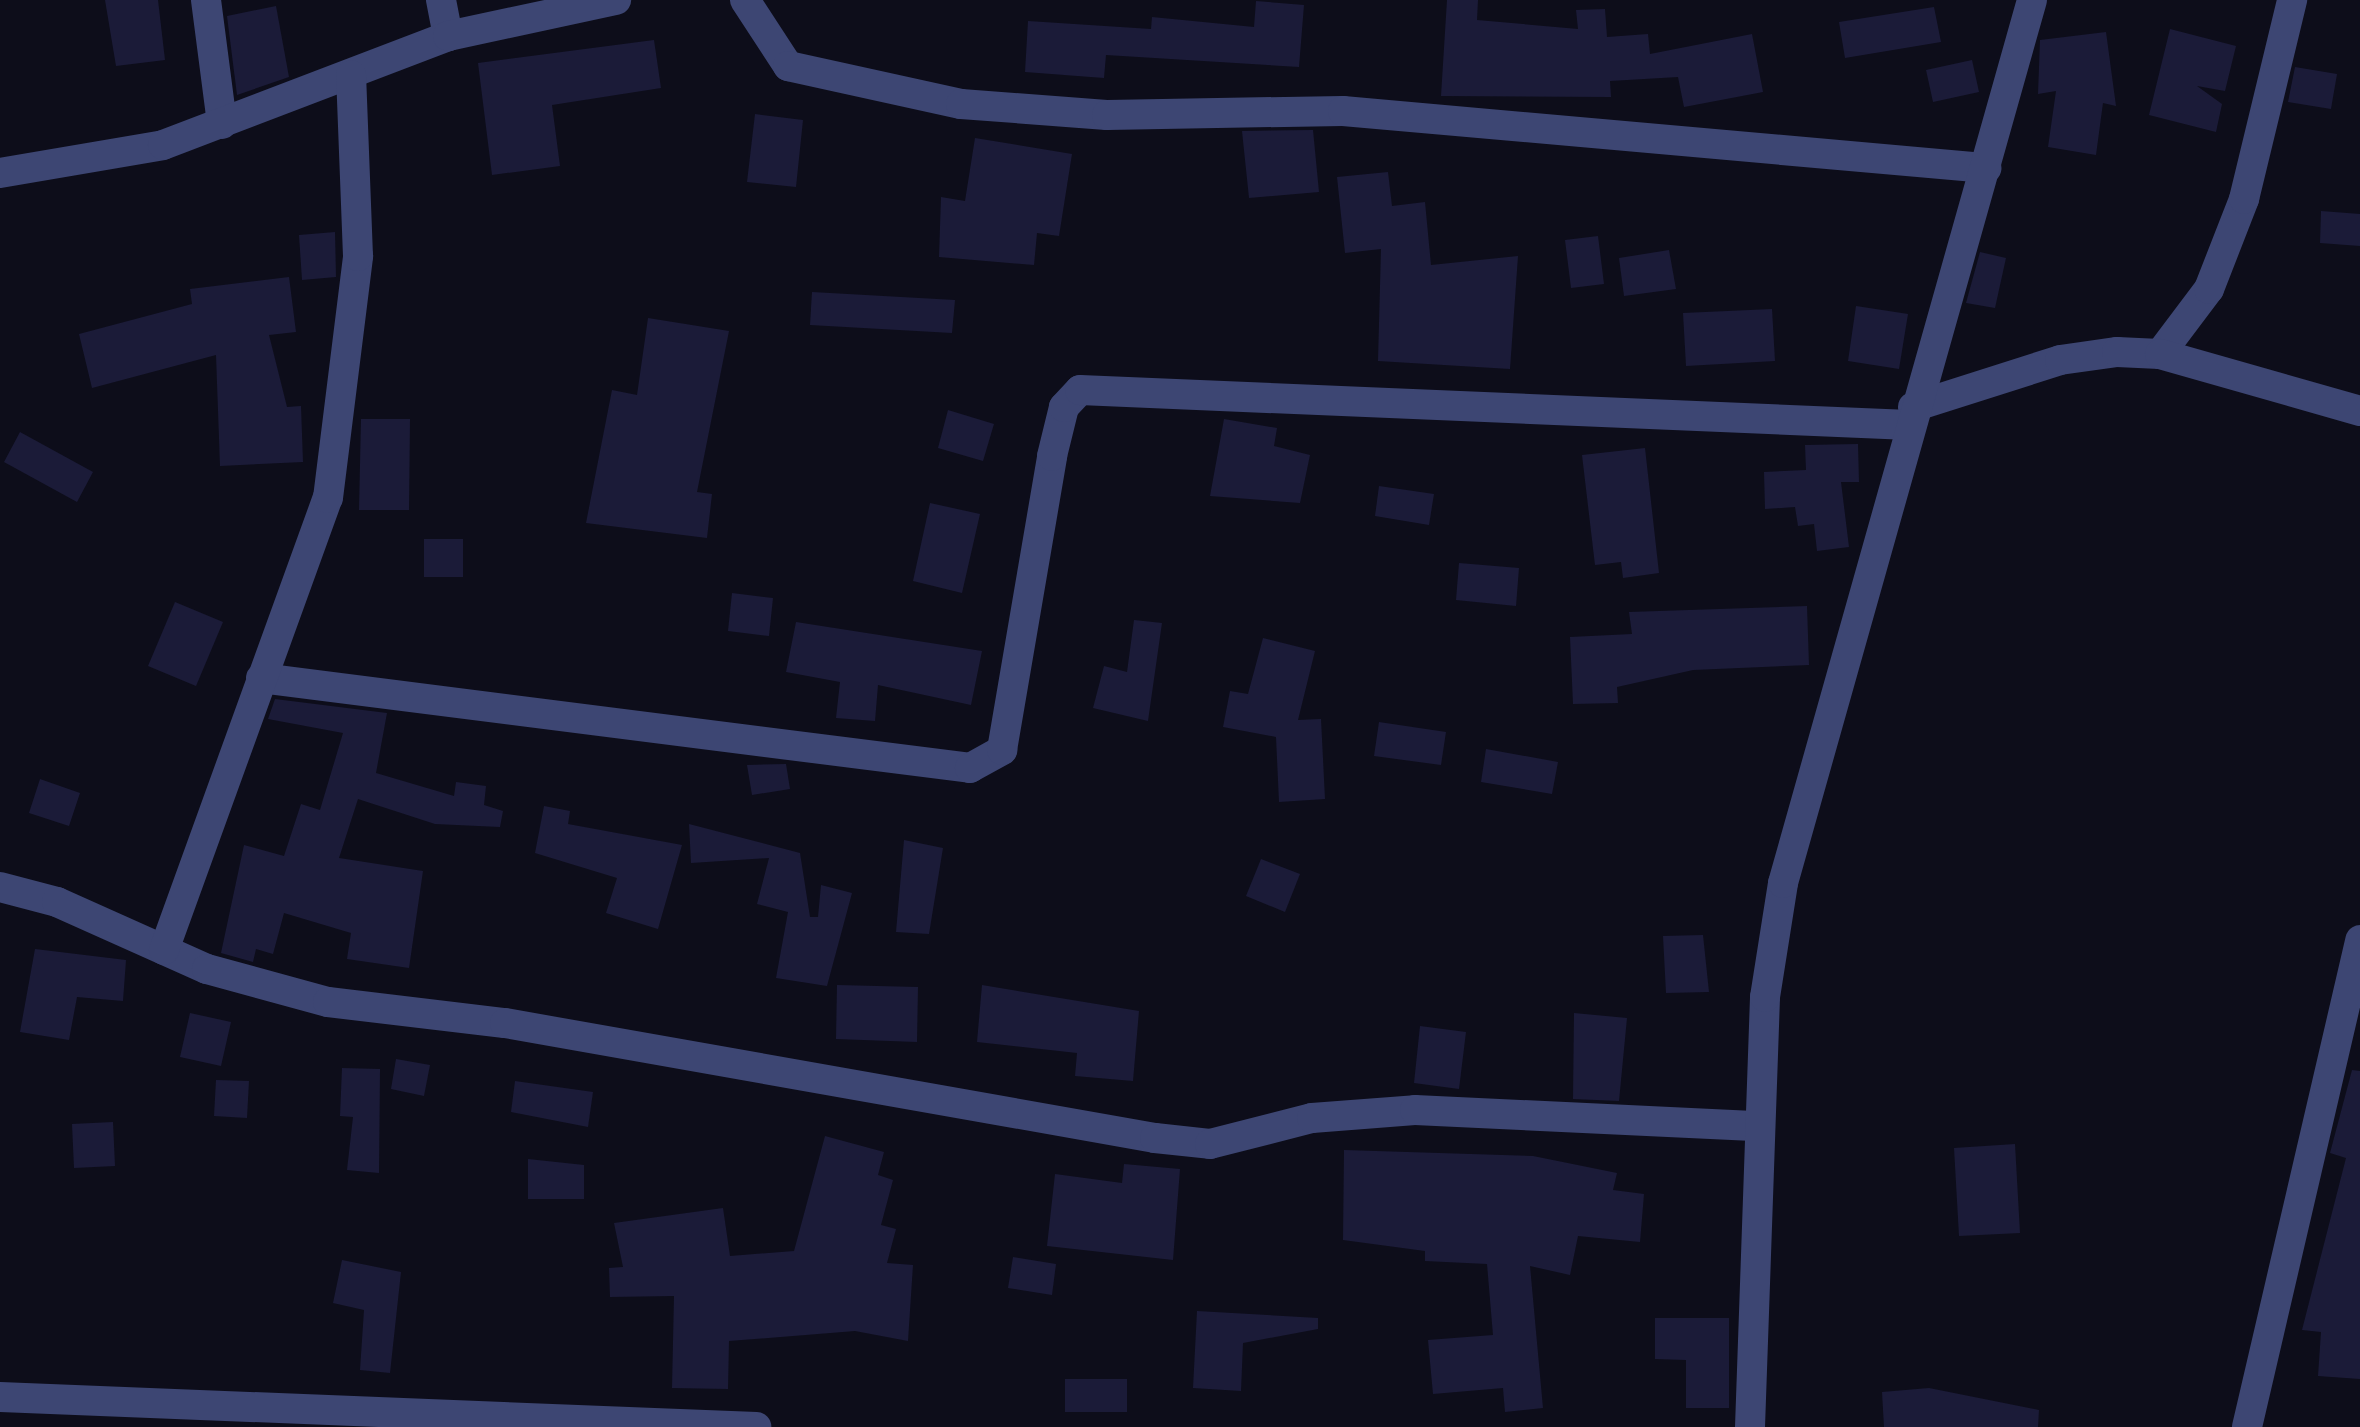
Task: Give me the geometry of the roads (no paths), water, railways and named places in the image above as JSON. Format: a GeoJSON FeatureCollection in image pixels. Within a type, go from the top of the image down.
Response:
{"type":"FeatureCollection","features":[{"type":"Feature","properties":{"kind":"street"},"geometry":{"type":"LineString","coordinates":[[206,0],[222,124]]}},
{"type":"Feature","properties":{"kind":"street"},"geometry":{"type":"LineString","coordinates":[[440,0],[448,36]]}},
{"type":"Feature","properties":{"kind":"street"},"geometry":{"type":"LineString","coordinates":[[0,173],[162,145],[448,36],[616,0]]}},
{"type":"Feature","properties":{"kind":"street"},"geometry":{"type":"LineString","coordinates":[[746,0],[788,66],[961,104],[1107,115],[1343,111],[1986,168]]}},
{"type":"Feature","properties":{"kind":"street"},"geometry":{"type":"LineString","coordinates":[[1750,1427],[1759,1126],[1783,882],[1911,416],[2032,0]]}},
{"type":"Feature","properties":{"kind":"street"},"geometry":{"type":"LineString","coordinates":[[2160,354],[2209,289],[2244,199],[2292,0]]}},
{"type":"Feature","properties":{"kind":"street"},"geometry":{"type":"LineString","coordinates":[[164,950],[328,498],[348,393],[358,256],[351,74]]}},
{"type":"Feature","properties":{"kind":"street"},"geometry":{"type":"LineString","coordinates":[[261,678],[970,768],[1002,750],[1052,456],[1064,407],[1080,390],[1911,416],[2060,360],[2160,354],[2360,411]]}},
{"type":"Feature","properties":{"kind":"street"},"geometry":{"type":"LineString","coordinates":[[0,887],[164,950],[328,1002],[505,1024],[944,1108],[1154,1138],[1210,1144],[1312,1118],[1415,1110],[1759,1126]]}},
{"type":"Feature","properties":{"kind":"street"},"geometry":{"type":"LineString","coordinates":[[2246,1427],[2360,940]]}},
{"type":"Feature","properties":{"kind":"street"},"geometry":{"type":"LineString","coordinates":[[0,1397],[496,1420],[756,1427]]}}]}
